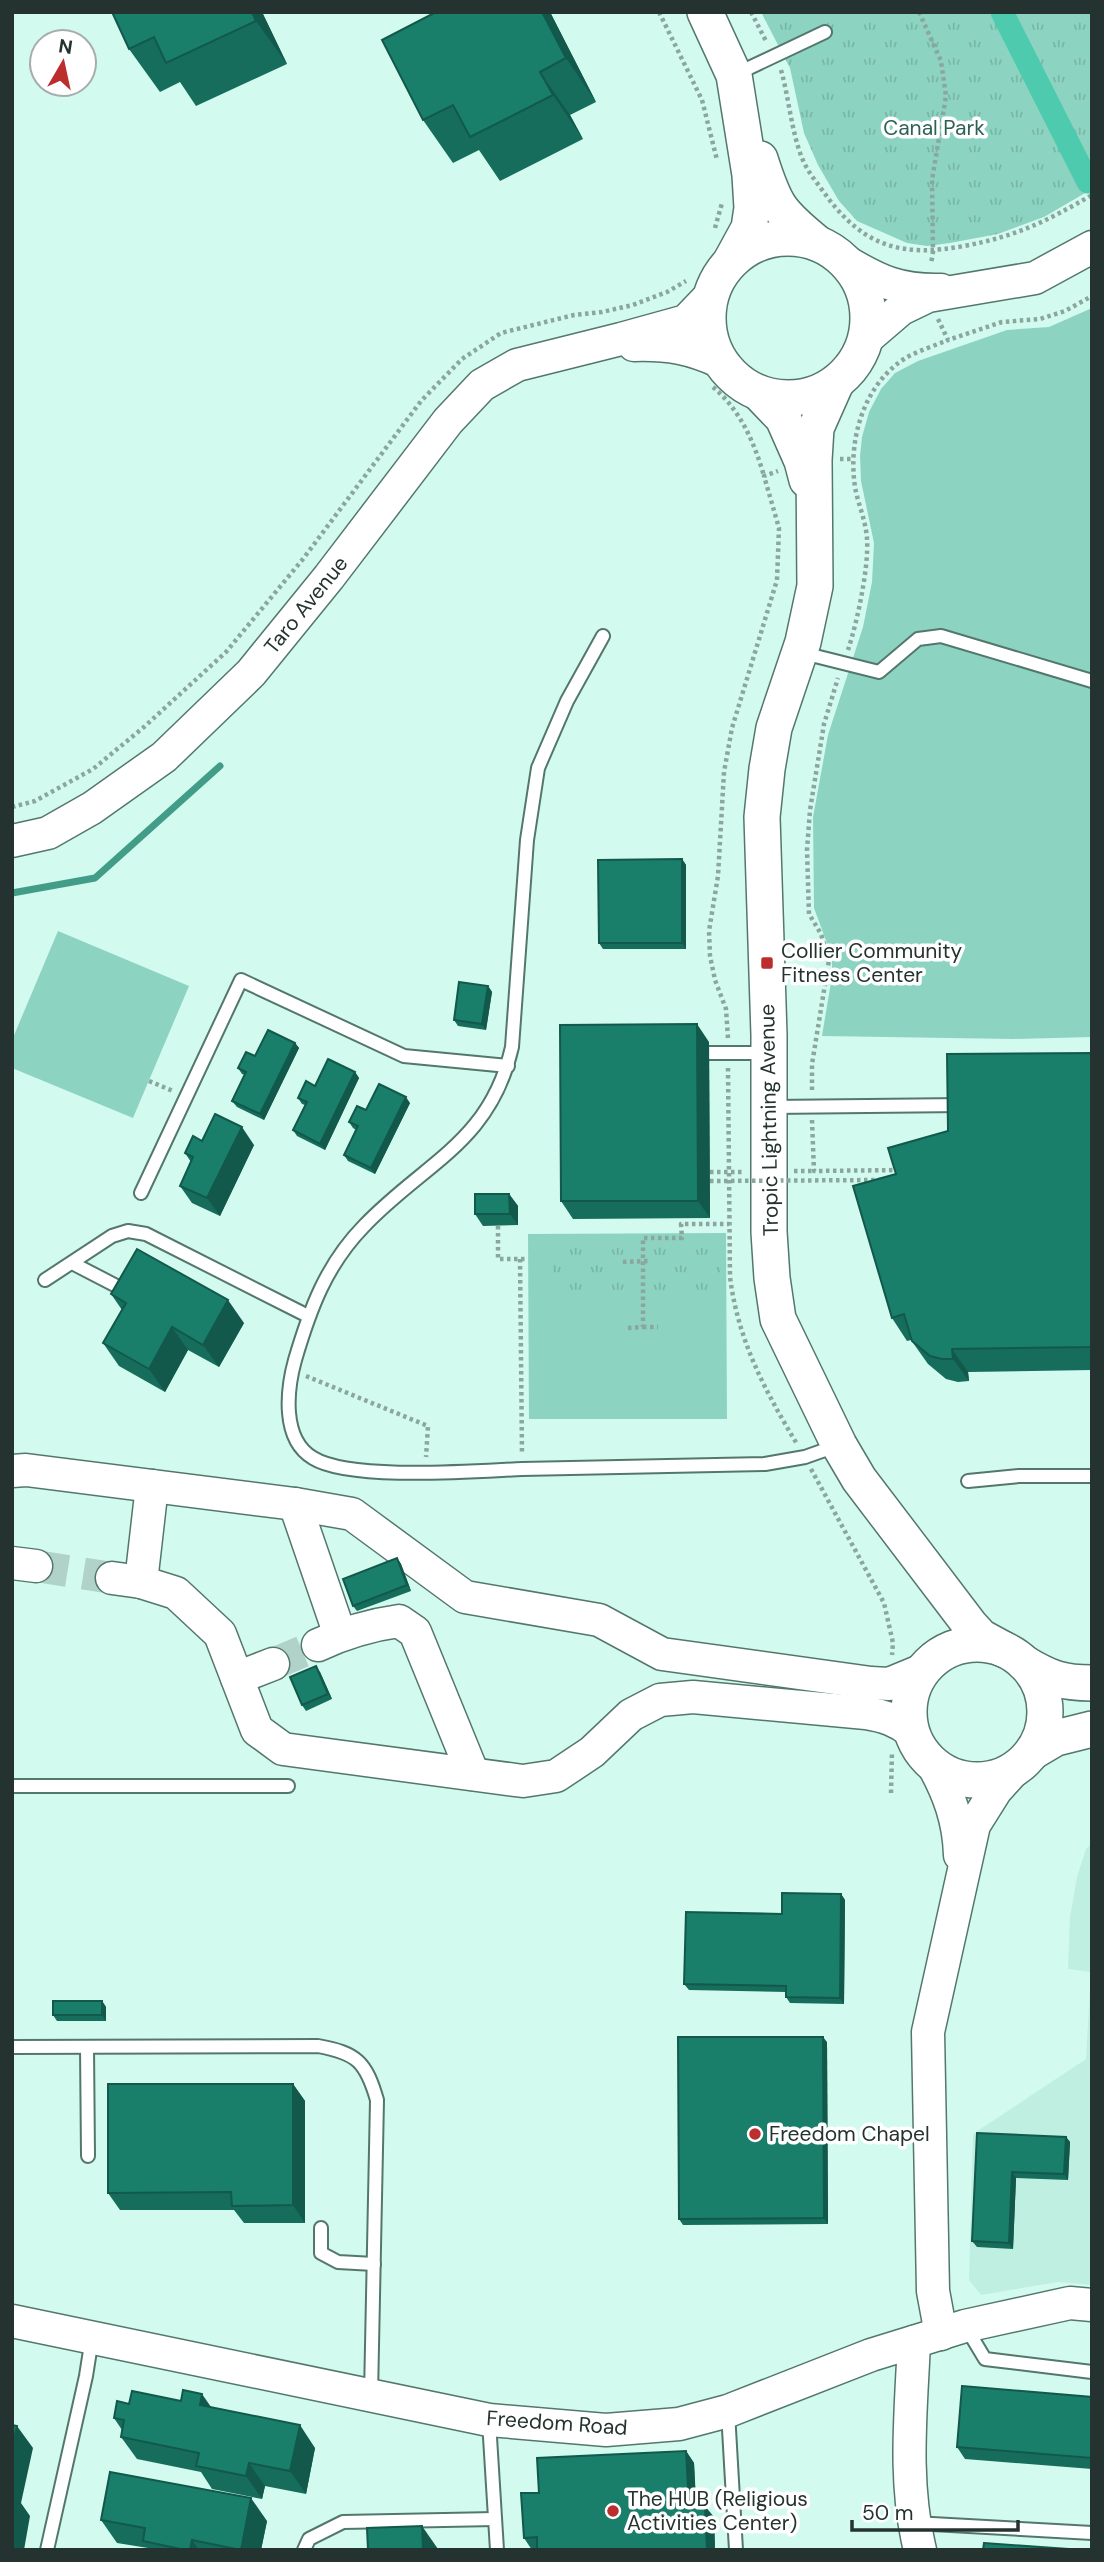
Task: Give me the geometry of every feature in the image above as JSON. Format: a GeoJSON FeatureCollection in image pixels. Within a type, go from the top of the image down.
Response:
{"type":"FeatureCollection","features":[{"type":"Feature","properties":{"kind":"main road"},"geometry":{"type":"LineString","coordinates":[[705,12],[734,75],[773,198],[786,218],[831,252],[857,276],[867,302],[869,320],[866,339],[855,363],[835,383],[803,397],[776,397],[759,393]]}},
{"type":"Feature","properties":{"kind":"main road"},"geometry":{"type":"LineString","coordinates":[[734,75],[750,174],[752,208],[749,229],[710,296],[707,319],[714,372],[738,380],[759,393],[783,418],[802,461],[815,529]]}},
{"type":"Feature","properties":{"kind":"main road"},"geometry":{"type":"LineString","coordinates":[[731,261],[747,248],[766,240],[797,237],[831,252]]}},
{"type":"Feature","properties":{"kind":"main road"},"geometry":{"type":"LineString","coordinates":[[815,529],[816,428],[835,383]]}},
{"type":"Feature","properties":{"kind":"main road","name":"Tropic Lightning Avenue"},"geometry":{"type":"LineString","coordinates":[[815,529],[815,586],[799,652],[774,728],[762,817],[769,1232],[778,1318],[839,1445],[859,1479],[943,1586],[970,1625],[981,1636],[1013,1656]]}},
{"type":"Feature","properties":{"kind":"main road"},"geometry":{"type":"LineString","coordinates":[[943,1586],[951,1611],[950,1634],[913,1689],[909,1710],[912,1732],[920,1749],[932,1763],[951,1775],[973,1780],[995,1778],[1056,1738],[1092,1729]]}},
{"type":"Feature","properties":{"kind":"main road"},"geometry":{"type":"LineString","coordinates":[[932,1662],[961,1646],[982,1644],[1013,1656],[1048,1677],[1069,1683],[1092,1683]]}},
{"type":"Feature","properties":{"kind":"main road"},"geometry":{"type":"LineString","coordinates":[[1013,1656],[1036,1678],[1044,1696],[1046,1715],[1042,1734],[1025,1760]]}},
{"type":"Feature","properties":{"kind":"street"},"geometry":{"type":"LineString","coordinates":[[831,252],[879,281],[927,293],[1035,278],[1092,247]]}},
{"type":"Feature","properties":{"kind":"street"},"geometry":{"type":"LineString","coordinates":[[866,339],[901,309],[927,293]]}},
{"type":"Feature","properties":{"kind":"street"},"geometry":{"type":"LineString","coordinates":[[576,349],[686,321],[710,296]]}},
{"type":"Feature","properties":{"kind":"street"},"geometry":{"type":"LineString","coordinates":[[576,349],[668,345],[694,350],[714,372]]}},
{"type":"Feature","properties":{"kind":"street","name":"Taro Avenue"},"geometry":{"type":"LineString","coordinates":[[12,841],[48,833],[59,827],[92,808],[164,757],[251,673],[329,577],[448,421],[482,385],[517,365],[576,349]]}},
{"type":"Feature","properties":{"kind":"street"},"geometry":{"type":"LineString","coordinates":[[12,1471],[26,1470],[295,1504],[352,1514],[465,1597],[599,1620],[662,1654],[889,1684],[932,1662]]}},
{"type":"Feature","properties":{"kind":"street"},"geometry":{"type":"LineString","coordinates":[[152,1486],[126,1580],[176,1594],[220,1634],[257,1730],[283,1749],[523,1781],[556,1776],[592,1752],[631,1715],[660,1700],[693,1697],[866,1713],[898,1721],[912,1732]]}},
{"type":"Feature","properties":{"kind":"street"},"geometry":{"type":"LineString","coordinates":[[295,1504],[329,1640],[375,1625],[399,1621],[415,1632],[473,1774]]}},
{"type":"Feature","properties":{"kind":"street"},"geometry":{"type":"LineString","coordinates":[[237,1678],[273,1664]]}},
{"type":"Feature","properties":{"kind":"street"},"geometry":{"type":"LineString","coordinates":[[916,2536],[908,2466],[940,2334],[933,2291],[928,2032],[974,1825],[996,1790],[1025,1760]]}},
{"type":"Feature","properties":{"kind":"street"},"geometry":{"type":"LineString","coordinates":[[932,1763],[950,1798],[959,1834],[960,1881]]}},
{"type":"Feature","properties":{"kind":"street","name":"Freedom Road"},"geometry":{"type":"LineString","coordinates":[[12,2321],[489,2420],[606,2430],[679,2424],[728,2411],[871,2355],[940,2334],[1070,2303],[1090,2301]]}},
{"type":"Feature","properties":{"kind":"lane"},"geometry":{"type":"LineString","coordinates":[[734,75],[825,32]]}},
{"type":"Feature","properties":{"kind":"lane"},"geometry":{"type":"LineString","coordinates":[[603,636],[567,701],[538,768],[527,840],[512,1047],[508,1066],[494,1100],[464,1140],[365,1225],[339,1255],[319,1289],[308,1316],[293,1370],[288,1397],[289,1418],[298,1442],[312,1458],[349,1469],[426,1472],[765,1464],[805,1457],[839,1445]]}},
{"type":"Feature","properties":{"kind":"lane"},"geometry":{"type":"LineString","coordinates":[[799,652],[879,671],[918,639],[941,636],[1092,681]]}},
{"type":"Feature","properties":{"kind":"lane"},"geometry":{"type":"LineString","coordinates":[[141,1193],[240,980],[404,1056],[508,1066]]}},
{"type":"Feature","properties":{"kind":"lane"},"geometry":{"type":"LineString","coordinates":[[709,1053],[768,1053]]}},
{"type":"Feature","properties":{"kind":"lane"},"geometry":{"type":"LineString","coordinates":[[768,1107],[963,1105]]}},
{"type":"Feature","properties":{"kind":"lane"},"geometry":{"type":"LineString","coordinates":[[45,1280],[113,1236],[128,1231],[146,1234],[308,1316]]}},
{"type":"Feature","properties":{"kind":"lane"},"geometry":{"type":"LineString","coordinates":[[72,1263],[138,1298]]}},
{"type":"Feature","properties":{"kind":"lane"},"geometry":{"type":"LineString","coordinates":[[968,1481],[1019,1476],[1092,1476]]}},
{"type":"Feature","properties":{"kind":"lane"},"geometry":{"type":"LineString","coordinates":[[12,1786],[288,1786]]}},
{"type":"Feature","properties":{"kind":"lane"},"geometry":{"type":"LineString","coordinates":[[12,2047],[318,2046],[343,2050],[360,2062],[372,2081],[377,2100],[371,2396]]}},
{"type":"Feature","properties":{"kind":"lane"},"geometry":{"type":"LineString","coordinates":[[87,2047],[88,2156]]}},
{"type":"Feature","properties":{"kind":"lane"},"geometry":{"type":"LineString","coordinates":[[321,2228],[321,2253],[338,2262],[374,2264]]}},
{"type":"Feature","properties":{"kind":"lane"},"geometry":{"type":"LineString","coordinates":[[940,2334],[985,2359],[1092,2372]]}},
{"type":"Feature","properties":{"kind":"lane"},"geometry":{"type":"LineString","coordinates":[[47,2550],[86,2376],[92,2337]]}},
{"type":"Feature","properties":{"kind":"lane"},"geometry":{"type":"LineString","coordinates":[[728,2411],[736,2550]]}},
{"type":"Feature","properties":{"kind":"lane"},"geometry":{"type":"LineString","coordinates":[[489,2420],[496,2550]]}},
{"type":"Feature","properties":{"kind":"lane"},"geometry":{"type":"LineString","coordinates":[[304,2550],[309,2539],[343,2522],[495,2519]]}},
{"type":"Feature","properties":{"kind":"lane"},"geometry":{"type":"LineString","coordinates":[[916,2536],[1092,2533]]}},
{"type":"Feature","properties":{"kind":"path"},"geometry":{"type":"LineString","coordinates":[[751,12],[781,70],[802,157],[810,173],[851,226],[876,242],[906,251],[933,252],[1008,236],[1038,226],[1092,195]]}},
{"type":"Feature","properties":{"kind":"path"},"geometry":{"type":"LineString","coordinates":[[919,12],[941,61],[946,96],[932,180],[933,252],[927,293],[948,340]]}},
{"type":"Feature","properties":{"kind":"path"},"geometry":{"type":"LineString","coordinates":[[904,1170],[814,1171],[812,1064],[829,960],[821,934],[809,914],[807,850],[810,810],[824,724],[852,637],[868,540],[863,511],[855,488],[855,432],[880,379],[905,359],[948,340],[1002,322],[1040,319],[1065,311],[1092,296]]}},
{"type":"Feature","properties":{"kind":"path"},"geometry":{"type":"LineString","coordinates":[[714,372],[723,396],[743,421],[757,449],[764,476]]}},
{"type":"Feature","properties":{"kind":"path"},"geometry":{"type":"LineString","coordinates":[[149,1081],[186,1097]]}},
{"type":"Feature","properties":{"kind":"path"},"geometry":{"type":"LineString","coordinates":[[710,1181],[893,1180]]}},
{"type":"Feature","properties":{"kind":"path"},"geometry":{"type":"LineString","coordinates":[[643,1327],[646,1261],[643,1238],[681,1238],[681,1221],[729,1224]]}},
{"type":"Feature","properties":{"kind":"path"},"geometry":{"type":"LineString","coordinates":[[498,1226],[498,1259],[527,1259]]}},
{"type":"Feature","properties":{"kind":"path"},"geometry":{"type":"LineString","coordinates":[[520,1259],[522,1469]]}},
{"type":"Feature","properties":{"kind":"path"},"geometry":{"type":"LineString","coordinates":[[623,1262],[646,1261]]}},
{"type":"Feature","properties":{"kind":"path"},"geometry":{"type":"LineString","coordinates":[[628,1328],[658,1327]]}},
{"type":"Feature","properties":{"kind":"path"},"geometry":{"type":"LineString","coordinates":[[293,1370],[428,1426],[426,1472]]}},
{"type":"Feature","properties":{"kind":"shaded area"},"geometry":{"type":"Polygon","coordinates":[[[1092,1843],[1092,2285],[1058,2282],[981,2295],[969,2280],[973,2134],[1086,2059],[1091,1972],[1068,1969],[1070,1917],[1077,1877],[1086,1849],[1092,1843]]]}},
{"type":"Feature","properties":{"kind":"green space","name":"Canal Park"},"geometry":{"type":"Polygon","coordinates":[[[761,12],[1092,12],[1092,189],[1044,217],[998,234],[950,243],[927,246],[907,243],[857,221],[839,201],[818,165],[804,133],[790,68],[761,12]]]}},
{"type":"Feature","properties":{"kind":"green space"},"geometry":{"type":"Polygon","coordinates":[[[1092,308],[1092,1037],[1013,1039],[822,1036],[832,976],[832,957],[814,908],[813,817],[828,735],[863,627],[872,582],[874,543],[861,481],[860,456],[869,412],[881,389],[895,373],[918,361],[1007,330],[1049,327],[1092,308]]]}},
{"type":"Feature","properties":{"kind":"green space"},"geometry":{"type":"Polygon","coordinates":[[[58,931],[189,986],[133,1118],[12,1068],[12,1040],[58,931]]]}},
{"type":"Feature","properties":{"kind":"green space"},"geometry":{"type":"Polygon","coordinates":[[[726,1233],[727,1419],[529,1419],[528,1234],[726,1233]]]}},
{"type":"Feature","properties":{"kind":"green space"},"geometry":{"type":"Polygon","coordinates":[[[623,1242],[624,1294],[552,1294],[552,1243],[623,1242]]]}},
{"type":"Feature","properties":{"kind":"green space"},"geometry":{"type":"Polygon","coordinates":[[[649,1243],[721,1243],[721,1295],[649,1295],[649,1243]]]}},
{"type":"Feature","properties":{"kind":"building"},"geometry":{"type":"Polygon","coordinates":[[[112,12],[252,12],[256,21],[166,63],[154,37],[129,49],[112,12]]]}},
{"type":"Feature","properties":{"kind":"building"},"geometry":{"type":"Polygon","coordinates":[[[436,12],[542,12],[566,58],[540,72],[553,95],[470,137],[453,105],[423,120],[382,40],[436,12]]]}},
{"type":"Feature","properties":{"kind":"building"},"geometry":{"type":"Polygon","coordinates":[[[682,859],[682,943],[599,943],[598,860],[682,859]]]}},
{"type":"Feature","properties":{"kind":"building"},"geometry":{"type":"Polygon","coordinates":[[[459,982],[488,986],[482,1024],[454,1020],[459,982]]]}},
{"type":"Feature","properties":{"kind":"building"},"geometry":{"type":"Polygon","coordinates":[[[697,1024],[698,1201],[561,1201],[560,1025],[697,1024]]]}},
{"type":"Feature","properties":{"kind":"building"},"geometry":{"type":"Polygon","coordinates":[[[268,1030],[295,1043],[260,1114],[232,1101],[246,1072],[238,1068],[246,1052],[255,1056],[268,1030]]]}},
{"type":"Feature","properties":{"kind":"building"},"geometry":{"type":"Polygon","coordinates":[[[1092,1053],[1092,1347],[952,1349],[953,1359],[930,1356],[912,1341],[904,1314],[892,1318],[853,1186],[896,1174],[888,1148],[948,1131],[947,1054],[1092,1053]]]}},
{"type":"Feature","properties":{"kind":"building"},"geometry":{"type":"Polygon","coordinates":[[[328,1059],[355,1072],[320,1144],[293,1130],[307,1102],[298,1098],[306,1081],[315,1086],[328,1059]]]}},
{"type":"Feature","properties":{"kind":"building"},"geometry":{"type":"Polygon","coordinates":[[[379,1084],[406,1097],[371,1168],[344,1155],[358,1126],[349,1122],[357,1106],[366,1110],[379,1084]]]}},
{"type":"Feature","properties":{"kind":"building"},"geometry":{"type":"Polygon","coordinates":[[[215,1114],[242,1127],[207,1198],[180,1186],[193,1157],[185,1153],[193,1136],[202,1141],[215,1114]]]}},
{"type":"Feature","properties":{"kind":"building"},"geometry":{"type":"Polygon","coordinates":[[[475,1194],[509,1194],[510,1214],[475,1214],[475,1194]]]}},
{"type":"Feature","properties":{"kind":"building"},"geometry":{"type":"Polygon","coordinates":[[[137,1249],[228,1300],[203,1345],[172,1327],[149,1369],[103,1343],[126,1303],[111,1294],[137,1249]]]}},
{"type":"Feature","properties":{"kind":"building"},"geometry":{"type":"Polygon","coordinates":[[[397,1558],[407,1585],[353,1606],[343,1579],[397,1558]]]}},
{"type":"Feature","properties":{"kind":"building"},"geometry":{"type":"Polygon","coordinates":[[[316,1666],[328,1694],[302,1705],[290,1677],[316,1666]]]}},
{"type":"Feature","properties":{"kind":"building"},"geometry":{"type":"Polygon","coordinates":[[[782,1893],[841,1894],[840,1998],[786,1997],[786,1986],[684,1984],[686,1912],[782,1914],[782,1893]]]}},
{"type":"Feature","properties":{"kind":"building"},"geometry":{"type":"Polygon","coordinates":[[[53,2001],[102,2001],[102,2015],[53,2015],[53,2001]]]}},
{"type":"Feature","properties":{"kind":"building","name":"Freedom Chapel"},"geometry":{"type":"Polygon","coordinates":[[[678,2037],[823,2037],[824,2218],[679,2219],[678,2037]]]}},
{"type":"Feature","properties":{"kind":"building"},"geometry":{"type":"Polygon","coordinates":[[[108,2084],[293,2084],[293,2205],[232,2206],[231,2192],[108,2193],[108,2084]]]}},
{"type":"Feature","properties":{"kind":"building"},"geometry":{"type":"Polygon","coordinates":[[[977,2133],[1066,2137],[1064,2174],[1012,2172],[1009,2243],[972,2241],[977,2133]]]}},
{"type":"Feature","properties":{"kind":"building"},"geometry":{"type":"Polygon","coordinates":[[[962,2386],[1092,2397],[1092,2458],[957,2447],[962,2386]]]}},
{"type":"Feature","properties":{"kind":"building"},"geometry":{"type":"Polygon","coordinates":[[[183,2390],[202,2394],[200,2405],[300,2425],[290,2471],[249,2463],[246,2476],[196,2466],[199,2453],[121,2437],[124,2420],[114,2418],[117,2401],[129,2404],[132,2391],[181,2401],[183,2390]]]}},
{"type":"Feature","properties":{"kind":"building"},"geometry":{"type":"Polygon","coordinates":[[[12,2425],[17,2426],[12,2448],[12,2425]]]}},
{"type":"Feature","properties":{"kind":"building","name":"The HUB (Religious Activities Center)"},"geometry":{"type":"Polygon","coordinates":[[[686,2451],[689,2506],[705,2506],[707,2550],[537,2550],[537,2537],[524,2538],[521,2493],[539,2493],[537,2458],[686,2451]]]}},
{"type":"Feature","properties":{"kind":"building"},"geometry":{"type":"Polygon","coordinates":[[[110,2472],[251,2498],[241,2550],[192,2540],[190,2550],[143,2541],[145,2528],[101,2520],[110,2472]]]}},
{"type":"Feature","properties":{"kind":"building"},"geometry":{"type":"Polygon","coordinates":[[[422,2526],[423,2550],[368,2550],[367,2528],[422,2526]]]}},
{"type":"Feature","properties":{"kind":"building"},"geometry":{"type":"Polygon","coordinates":[[[984,2543],[1083,2550],[983,2550],[984,2543]]]}},
{"type":"Feature","properties":{"kind":"waterway"},"geometry":{"type":"LineString","coordinates":[[1002,12],[1088,182]]}},
{"type":"Feature","properties":{"kind":"waterway"},"geometry":{"type":"LineString","coordinates":[[12,893],[95,878],[220,766]]}},
{"type":"Feature","properties":{"kind":"tunnel"},"geometry":{"type":"LineString","coordinates":[[36,1566],[112,1578]]}},
{"type":"Feature","properties":{"kind":"tunnel"},"geometry":{"type":"LineString","coordinates":[[273,1664],[318,1645]]}},
{"type":"Feature","properties":{"kind":"place","name":"Collier Community Fitness Center"},"geometry":{"type":"Point","coordinates":[767,963]}},
{"type":"Feature","properties":{"kind":"place","name":"Freedom Chapel"},"geometry":{"type":"Point","coordinates":[755,2134]}},
{"type":"Feature","properties":{"kind":"place","name":"The HUB (Religious Activities Center)"},"geometry":{"type":"Point","coordinates":[613,2511]}}]}
